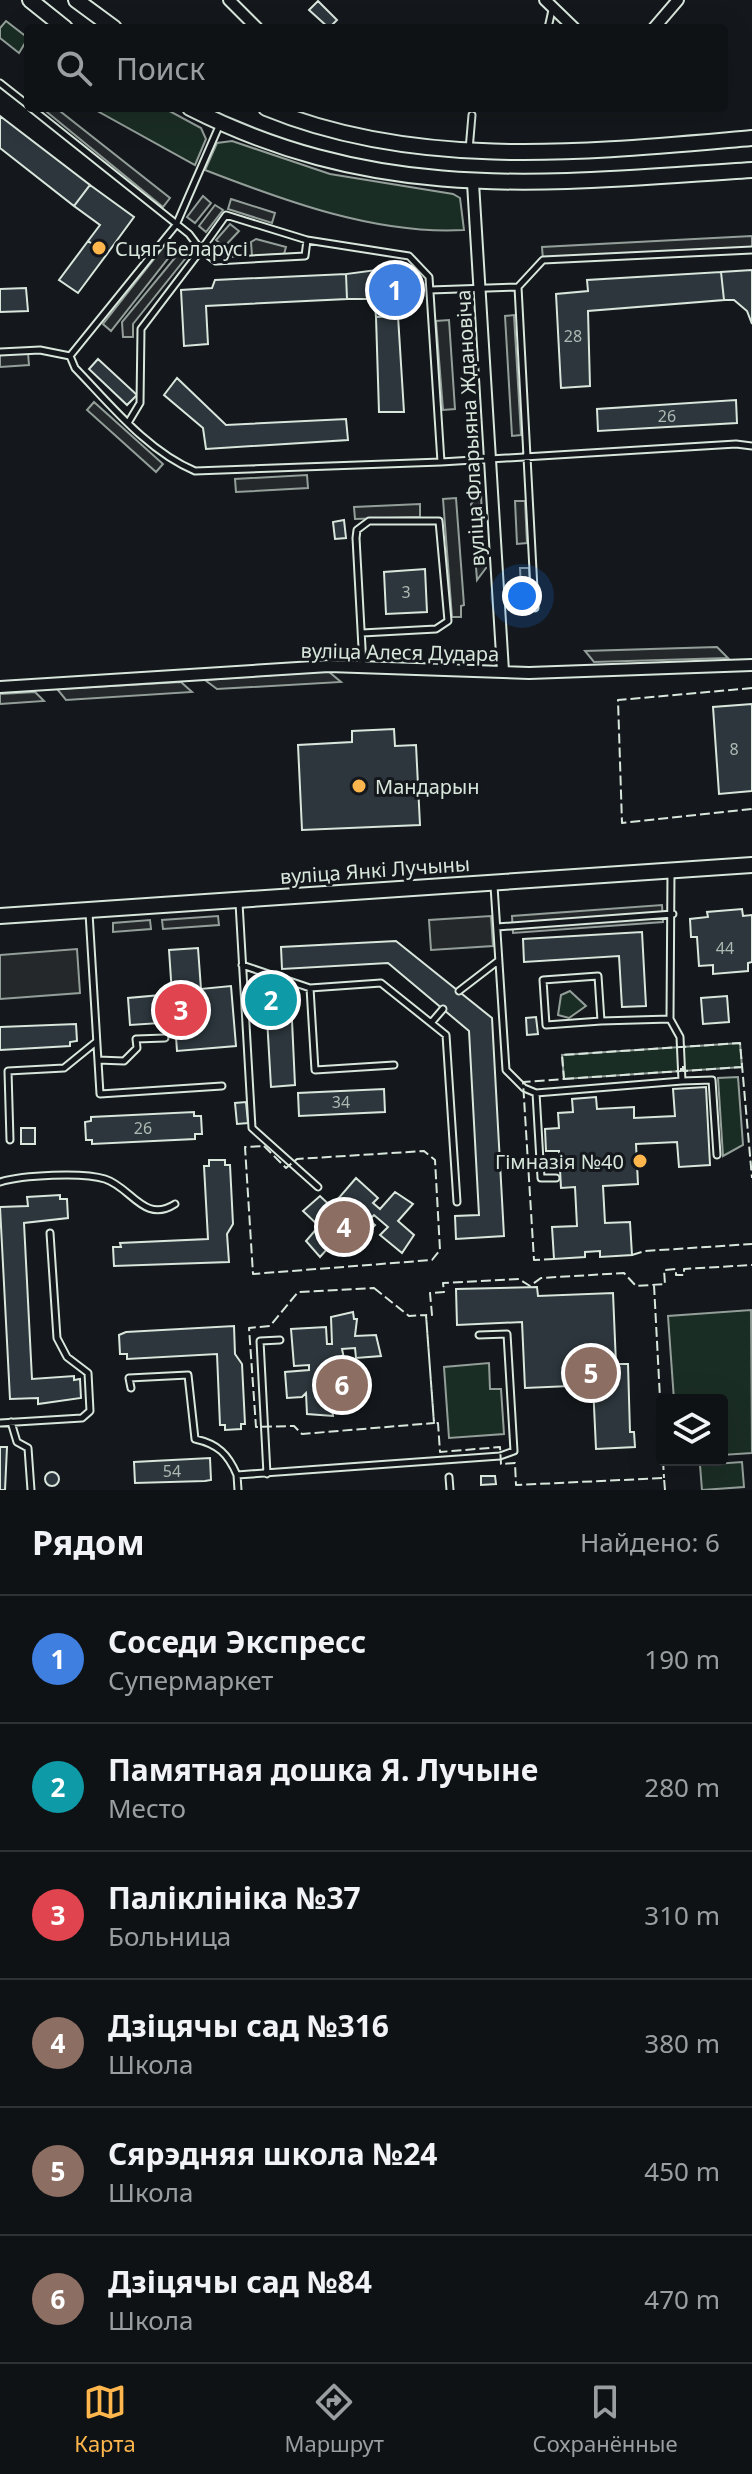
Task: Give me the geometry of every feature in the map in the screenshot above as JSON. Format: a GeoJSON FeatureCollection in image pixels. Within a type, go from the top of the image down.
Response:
{"type":"FeatureCollection","features":[{"type":"Feature","properties":{"kind":"main road"},"geometry":{"type":"LineString","coordinates":[[30,0],[60,24]]}},
{"type":"Feature","properties":{"kind":"main road"},"geometry":{"type":"LineString","coordinates":[[76,0],[109,24]]}},
{"type":"Feature","properties":{"kind":"main road"},"geometry":{"type":"LineString","coordinates":[[198,112],[331,163],[402,176],[473,183],[570,182],[752,170]]}},
{"type":"Feature","properties":{"kind":"main road"},"geometry":{"type":"LineString","coordinates":[[278,112],[335,132],[400,144],[469,151],[569,152],[752,138]]}},
{"type":"Feature","properties":{"kind":"main road","name":"вуліца Янкі Лучыны"},"geometry":{"type":"LineString","coordinates":[[0,916],[752,865]]}},
{"type":"Feature","properties":{"kind":"street"},"geometry":{"type":"LineString","coordinates":[[229,0],[253,24]]}},
{"type":"Feature","properties":{"kind":"street"},"geometry":{"type":"LineString","coordinates":[[657,24],[678,0]]}},
{"type":"Feature","properties":{"kind":"street"},"geometry":{"type":"LineString","coordinates":[[549,4],[570,24]]}},
{"type":"Feature","properties":{"kind":"street","name":"вуліца Фларыяна Ждановіча"},"geometry":{"type":"LineString","coordinates":[[473,183],[503,671]]}},
{"type":"Feature","properties":{"kind":"street","name":"вуліца Алеся Дудара"},"geometry":{"type":"LineString","coordinates":[[0,687],[329,666],[503,671],[752,665]]}},
{"type":"Feature","properties":{"kind":"lane"},"geometry":{"type":"LineString","coordinates":[[548,24],[549,4]]}},
{"type":"Feature","properties":{"kind":"lane"},"geometry":{"type":"LineString","coordinates":[[0,83],[24,102]]}},
{"type":"Feature","properties":{"kind":"lane"},"geometry":{"type":"LineString","coordinates":[[36,112],[189,234],[201,250],[216,261],[305,256],[307,240]]}},
{"type":"Feature","properties":{"kind":"lane"},"geometry":{"type":"LineString","coordinates":[[469,151],[472,115]]}},
{"type":"Feature","properties":{"kind":"lane"},"geometry":{"type":"LineString","coordinates":[[70,356],[176,225],[220,123]]}},
{"type":"Feature","properties":{"kind":"lane"},"geometry":{"type":"LineString","coordinates":[[128,423],[140,403],[141,329],[226,215],[307,240],[409,256],[429,277],[441,462]]}},
{"type":"Feature","properties":{"kind":"lane"},"geometry":{"type":"LineString","coordinates":[[430,290],[518,287],[543,260],[752,250]]}},
{"type":"Feature","properties":{"kind":"lane"},"geometry":{"type":"LineString","coordinates":[[518,287],[535,608]]}},
{"type":"Feature","properties":{"kind":"lane"},"geometry":{"type":"LineString","coordinates":[[0,352],[40,350],[70,356]]}},
{"type":"Feature","properties":{"kind":"lane"},"geometry":{"type":"LineString","coordinates":[[70,356],[75,368],[128,423],[178,464],[195,471],[441,462],[736,444],[752,446]]}},
{"type":"Feature","properties":{"kind":"lane"},"geometry":{"type":"LineString","coordinates":[[362,633],[436,629],[448,621],[439,521],[369,521],[357,530],[363,667]]}},
{"type":"Feature","properties":{"kind":"lane"},"geometry":{"type":"LineString","coordinates":[[670,870],[673,914],[668,933],[670,1019],[680,1037],[682,1081]]}},
{"type":"Feature","properties":{"kind":"lane"},"geometry":{"type":"LineString","coordinates":[[494,882],[506,1070],[524,1088],[536,1093],[712,1080],[717,1155]]}},
{"type":"Feature","properties":{"kind":"lane"},"geometry":{"type":"LineString","coordinates":[[238,899],[252,1128],[318,1187]]}},
{"type":"Feature","properties":{"kind":"lane"},"geometry":{"type":"LineString","coordinates":[[89,909],[100,1094],[222,1086]]}},
{"type":"Feature","properties":{"kind":"lane"},"geometry":{"type":"LineString","coordinates":[[497,927],[673,914]]}},
{"type":"Feature","properties":{"kind":"lane"},"geometry":{"type":"LineString","coordinates":[[459,991],[499,960]]}},
{"type":"Feature","properties":{"kind":"lane"},"geometry":{"type":"LineString","coordinates":[[242,965],[310,988],[381,983],[446,1035],[457,1202]]}},
{"type":"Feature","properties":{"kind":"lane"},"geometry":{"type":"LineString","coordinates":[[601,1021],[598,976],[543,980],[546,1025],[670,1019]]}},
{"type":"Feature","properties":{"kind":"lane"},"geometry":{"type":"LineString","coordinates":[[310,988],[315,1070],[394,1065]]}},
{"type":"Feature","properties":{"kind":"lane"},"geometry":{"type":"LineString","coordinates":[[431,1023],[443,1009]]}},
{"type":"Feature","properties":{"kind":"lane"},"geometry":{"type":"LineString","coordinates":[[98,1060],[124,1061],[137,1048],[136,1039],[165,1038]]}},
{"type":"Feature","properties":{"kind":"lane"},"geometry":{"type":"LineString","coordinates":[[10,1140],[8,1071],[64,1068],[97,1042]]}},
{"type":"Feature","properties":{"kind":"lane"},"geometry":{"type":"LineString","coordinates":[[536,1093],[541,1178],[556,1178]]}},
{"type":"Feature","properties":{"kind":"lane"},"geometry":{"type":"LineString","coordinates":[[0,1182],[93,1177],[115,1183],[144,1208],[156,1211],[175,1204]]}},
{"type":"Feature","properties":{"kind":"lane"},"geometry":{"type":"LineString","coordinates":[[0,1423],[82,1418],[90,1411],[88,1373],[67,1357],[57,1338],[50,1233]]}},
{"type":"Feature","properties":{"kind":"lane"},"geometry":{"type":"LineString","coordinates":[[237,1475],[500,1456],[514,1451],[507,1334],[479,1335]]}},
{"type":"Feature","properties":{"kind":"lane"},"geometry":{"type":"LineString","coordinates":[[267,1474],[260,1341],[280,1340]]}},
{"type":"Feature","properties":{"kind":"lane"},"geometry":{"type":"LineString","coordinates":[[131,1388],[129,1378],[188,1375],[195,1439],[206,1441],[229,1456],[237,1475],[238,1490]]}},
{"type":"Feature","properties":{"kind":"lane"},"geometry":{"type":"LineString","coordinates":[[11,1422],[17,1442],[28,1448],[31,1490]]}},
{"type":"Feature","properties":{"kind":"lane"},"geometry":{"type":"LineString","coordinates":[[449,1477],[450,1490]]}},
{"type":"Feature","properties":{"kind":"green space"},"geometry":{"type":"Polygon","coordinates":[[[6,21],[24,35],[24,45],[19,53],[0,38],[0,28],[6,21]]]}},
{"type":"Feature","properties":{"kind":"green space"},"geometry":{"type":"Polygon","coordinates":[[[99,112],[171,112],[201,128],[206,139],[195,165],[99,112]]]}},
{"type":"Feature","properties":{"kind":"green space"},"geometry":{"type":"Polygon","coordinates":[[[232,141],[330,174],[453,194],[460,198],[464,230],[398,227],[332,214],[205,170],[217,143],[232,141]]]}},
{"type":"Feature","properties":{"kind":"green space"},"geometry":{"type":"Polygon","coordinates":[[[570,991],[586,1006],[569,1018],[558,1015],[561,995],[570,991]]]}},
{"type":"Feature","properties":{"kind":"green space"},"geometry":{"type":"Polygon","coordinates":[[[740,1043],[742,1067],[683,1071],[682,1047],[740,1043]]]}},
{"type":"Feature","properties":{"kind":"green space"},"geometry":{"type":"Polygon","coordinates":[[[680,1047],[681,1071],[564,1079],[562,1055],[680,1047]]]}},
{"type":"Feature","properties":{"kind":"green space"},"geometry":{"type":"Polygon","coordinates":[[[738,1077],[743,1145],[723,1156],[718,1078],[738,1077]]]}},
{"type":"Feature","properties":{"kind":"green space"},"geometry":{"type":"Polygon","coordinates":[[[751,1310],[752,1453],[728,1455],[728,1394],[674,1394],[668,1316],[751,1310]]]}},
{"type":"Feature","properties":{"kind":"green space"},"geometry":{"type":"Polygon","coordinates":[[[489,1363],[490,1389],[501,1389],[504,1434],[449,1438],[444,1367],[489,1363]]]}},
{"type":"Feature","properties":{"kind":"green space"},"geometry":{"type":"Polygon","coordinates":[[[742,1462],[744,1487],[702,1490],[700,1466],[728,1466],[728,1463],[742,1462]]]}},
{"type":"Feature","properties":{"kind":"shaded area"},"geometry":{"type":"Polygon","coordinates":[[[47,112],[61,112],[170,198],[163,207],[47,112]]]}},
{"type":"Feature","properties":{"kind":"shaded area"},"geometry":{"type":"Polygon","coordinates":[[[203,196],[211,203],[195,223],[187,217],[203,196]]]}},
{"type":"Feature","properties":{"kind":"shaded area"},"geometry":{"type":"Polygon","coordinates":[[[231,199],[275,213],[272,223],[228,209],[231,199]]]}},
{"type":"Feature","properties":{"kind":"shaded area"},"geometry":{"type":"Polygon","coordinates":[[[215,205],[223,210],[206,232],[199,226],[215,205]]]}},
{"type":"Feature","properties":{"kind":"shaded area"},"geometry":{"type":"Polygon","coordinates":[[[230,224],[239,231],[224,247],[216,240],[230,224]]]}},
{"type":"Feature","properties":{"kind":"shaded area"},"geometry":{"type":"Polygon","coordinates":[[[752,236],[752,250],[543,260],[542,247],[752,236]]]}},
{"type":"Feature","properties":{"kind":"shaded area"},"geometry":{"type":"Polygon","coordinates":[[[256,239],[286,247],[284,254],[252,256],[251,242],[256,239]]]}},
{"type":"Feature","properties":{"kind":"shaded area"},"geometry":{"type":"Polygon","coordinates":[[[165,245],[174,251],[111,331],[103,324],[165,245]]]}},
{"type":"Feature","properties":{"kind":"shaded area"},"geometry":{"type":"Polygon","coordinates":[[[178,254],[185,259],[133,324],[133,337],[123,337],[122,322],[178,254]]]}},
{"type":"Feature","properties":{"kind":"shaded area"},"geometry":{"type":"Polygon","coordinates":[[[514,315],[521,435],[512,436],[505,316],[514,315]]]}},
{"type":"Feature","properties":{"kind":"shaded area"},"geometry":{"type":"Polygon","coordinates":[[[449,320],[455,409],[443,410],[436,321],[449,320]]]}},
{"type":"Feature","properties":{"kind":"shaded area"},"geometry":{"type":"Polygon","coordinates":[[[470,325],[473,365],[464,377],[461,337],[470,325]]]}},
{"type":"Feature","properties":{"kind":"shaded area"},"geometry":{"type":"Polygon","coordinates":[[[28,353],[29,365],[0,367],[0,355],[28,353]]]}},
{"type":"Feature","properties":{"kind":"shaded area"},"geometry":{"type":"Polygon","coordinates":[[[94,402],[163,464],[156,472],[87,410],[94,402]]]}},
{"type":"Feature","properties":{"kind":"shaded area"},"geometry":{"type":"Polygon","coordinates":[[[307,475],[308,488],[236,492],[235,479],[307,475]]]}},
{"type":"Feature","properties":{"kind":"shaded area"},"geometry":{"type":"Polygon","coordinates":[[[481,492],[482,523],[473,533],[471,504],[481,492]]]}},
{"type":"Feature","properties":{"kind":"shaded area"},"geometry":{"type":"Polygon","coordinates":[[[456,498],[464,605],[461,606],[461,617],[452,617],[443,499],[456,498]]]}},
{"type":"Feature","properties":{"kind":"shaded area"},"geometry":{"type":"Polygon","coordinates":[[[515,501],[525,501],[527,543],[517,544],[515,501]]]}},
{"type":"Feature","properties":{"kind":"shaded area"},"geometry":{"type":"Polygon","coordinates":[[[420,504],[420,517],[355,519],[354,507],[420,504]]]}},
{"type":"Feature","properties":{"kind":"shaded area"},"geometry":{"type":"Polygon","coordinates":[[[483,528],[486,568],[477,580],[474,540],[483,528]]]}},
{"type":"Feature","properties":{"kind":"shaded area"},"geometry":{"type":"Polygon","coordinates":[[[520,568],[529,568],[531,610],[522,611],[520,568]]]}},
{"type":"Feature","properties":{"kind":"shaded area"},"geometry":{"type":"Polygon","coordinates":[[[717,647],[728,658],[594,662],[585,651],[717,647]]]}},
{"type":"Feature","properties":{"kind":"shaded area"},"geometry":{"type":"Polygon","coordinates":[[[328,671],[341,682],[217,689],[205,680],[328,671]]]}},
{"type":"Feature","properties":{"kind":"shaded area"},"geometry":{"type":"Polygon","coordinates":[[[181,682],[192,692],[66,700],[57,689],[181,682]]]}},
{"type":"Feature","properties":{"kind":"shaded area"},"geometry":{"type":"Polygon","coordinates":[[[35,692],[44,701],[0,704],[0,694],[35,692]]]}},
{"type":"Feature","properties":{"kind":"shaded area"},"geometry":{"type":"Polygon","coordinates":[[[662,905],[663,922],[513,933],[512,916],[662,905]]]}},
{"type":"Feature","properties":{"kind":"shaded area"},"geometry":{"type":"Polygon","coordinates":[[[218,916],[219,925],[163,929],[162,920],[218,916]]]}},
{"type":"Feature","properties":{"kind":"shaded area"},"geometry":{"type":"Polygon","coordinates":[[[491,916],[493,946],[431,950],[429,920],[491,916]]]}},
{"type":"Feature","properties":{"kind":"shaded area"},"geometry":{"type":"Polygon","coordinates":[[[150,920],[151,929],[113,932],[113,923],[150,920]]]}},
{"type":"Feature","properties":{"kind":"shaded area"},"geometry":{"type":"Polygon","coordinates":[[[77,949],[80,993],[0,999],[0,955],[77,949]]]}},
{"type":"Feature","properties":{"kind":"building"},"geometry":{"type":"Polygon","coordinates":[[[318,1],[337,20],[333,24],[325,24],[309,10],[318,1]]]}},
{"type":"Feature","properties":{"kind":"building"},"geometry":{"type":"Polygon","coordinates":[[[0,116],[90,185],[74,206],[0,148],[0,116]]]}},
{"type":"Feature","properties":{"kind":"building"},"geometry":{"type":"Polygon","coordinates":[[[90,185],[134,217],[107,254],[88,241],[100,225],[74,206],[90,185]]]}},
{"type":"Feature","properties":{"kind":"building"},"geometry":{"type":"Polygon","coordinates":[[[88,241],[107,254],[78,293],[59,280],[88,241]]]}},
{"type":"Feature","properties":{"kind":"building"},"geometry":{"type":"Polygon","coordinates":[[[399,267],[410,279],[411,298],[397,300],[398,316],[376,317],[375,305],[367,299],[347,299],[346,274],[399,267]]]}},
{"type":"Feature","properties":{"kind":"building"},"geometry":{"type":"Polygon","coordinates":[[[752,270],[752,324],[747,311],[734,300],[724,300],[721,272],[752,270]]]}},
{"type":"Feature","properties":{"kind":"building"},"geometry":{"type":"Polygon","coordinates":[[[721,272],[724,300],[588,311],[590,386],[561,388],[556,294],[588,291],[587,280],[721,272]]]}},
{"type":"Feature","properties":{"kind":"building"},"geometry":{"type":"Polygon","coordinates":[[[346,274],[347,299],[206,306],[208,344],[184,346],[181,290],[212,288],[215,280],[346,274]]]}},
{"type":"Feature","properties":{"kind":"building"},"geometry":{"type":"Polygon","coordinates":[[[26,288],[28,311],[0,312],[0,289],[26,288]]]}},
{"type":"Feature","properties":{"kind":"building"},"geometry":{"type":"Polygon","coordinates":[[[398,316],[404,412],[379,412],[376,317],[398,316]]]}},
{"type":"Feature","properties":{"kind":"building"},"geometry":{"type":"Polygon","coordinates":[[[98,359],[137,395],[127,405],[89,369],[98,359]]]}},
{"type":"Feature","properties":{"kind":"building"},"geometry":{"type":"Polygon","coordinates":[[[177,378],[226,425],[346,419],[348,440],[206,449],[203,428],[164,395],[177,378]]]}},
{"type":"Feature","properties":{"kind":"building"},"geometry":{"type":"Polygon","coordinates":[[[736,400],[737,423],[598,431],[597,409],[736,400]]]}},
{"type":"Feature","properties":{"kind":"building"},"geometry":{"type":"Polygon","coordinates":[[[344,520],[346,538],[335,539],[333,522],[344,520]]]}},
{"type":"Feature","properties":{"kind":"building"},"geometry":{"type":"Polygon","coordinates":[[[425,569],[427,612],[386,614],[384,572],[425,569]]]}},
{"type":"Feature","properties":{"kind":"building"},"geometry":{"type":"Polygon","coordinates":[[[752,704],[752,791],[719,794],[713,707],[752,704]]]}},
{"type":"Feature","properties":{"kind":"building","name":"Мандарын"},"geometry":{"type":"Polygon","coordinates":[[[394,729],[395,746],[416,745],[420,825],[302,830],[298,745],[352,742],[352,731],[394,729]]]}},
{"type":"Feature","properties":{"kind":"building"},"geometry":{"type":"Polygon","coordinates":[[[742,909],[743,916],[752,915],[752,962],[748,963],[748,971],[713,974],[713,965],[699,966],[697,937],[691,937],[690,919],[708,917],[707,912],[742,909]]]}},
{"type":"Feature","properties":{"kind":"building"},"geometry":{"type":"Polygon","coordinates":[[[642,932],[646,1006],[622,1007],[619,956],[524,962],[523,939],[642,932]]]}},
{"type":"Feature","properties":{"kind":"building"},"geometry":{"type":"Polygon","coordinates":[[[396,941],[492,1018],[504,1236],[456,1239],[455,1216],[479,1215],[469,1031],[388,963],[282,969],[281,947],[396,941]]]}},
{"type":"Feature","properties":{"kind":"building"},"geometry":{"type":"Polygon","coordinates":[[[198,948],[201,989],[231,986],[236,1046],[177,1051],[175,1022],[130,1025],[128,998],[172,994],[169,950],[198,948]]]}},
{"type":"Feature","properties":{"kind":"building"},"geometry":{"type":"Polygon","coordinates":[[[727,996],[729,1022],[703,1024],[701,998],[727,996]]]}},
{"type":"Feature","properties":{"kind":"building"},"geometry":{"type":"Polygon","coordinates":[[[291,999],[295,1085],[271,1087],[266,1001],[291,999]]]}},
{"type":"Feature","properties":{"kind":"building"},"geometry":{"type":"Polygon","coordinates":[[[536,1017],[538,1034],[527,1035],[526,1018],[536,1017]]]}},
{"type":"Feature","properties":{"kind":"building"},"geometry":{"type":"Polygon","coordinates":[[[76,1024],[77,1041],[70,1042],[70,1046],[0,1050],[0,1027],[76,1024]]]}},
{"type":"Feature","properties":{"kind":"building","name":"Гімназія №40"},"geometry":{"type":"Polygon","coordinates":[[[706,1087],[710,1165],[679,1167],[677,1142],[636,1144],[638,1184],[603,1186],[605,1223],[630,1222],[632,1255],[600,1257],[600,1251],[585,1252],[585,1257],[554,1259],[552,1227],[577,1226],[575,1187],[561,1188],[559,1151],[546,1151],[545,1129],[559,1128],[558,1113],[573,1112],[572,1099],[596,1097],[597,1109],[634,1107],[634,1118],[675,1116],[673,1089],[706,1087]]]}},
{"type":"Feature","properties":{"kind":"building"},"geometry":{"type":"Polygon","coordinates":[[[384,1089],[385,1112],[299,1116],[298,1093],[384,1089]]]}},
{"type":"Feature","properties":{"kind":"building"},"geometry":{"type":"Polygon","coordinates":[[[246,1102],[248,1123],[237,1124],[235,1103],[246,1102]]]}},
{"type":"Feature","properties":{"kind":"building"},"geometry":{"type":"Polygon","coordinates":[[[194,1112],[194,1116],[201,1116],[202,1134],[195,1134],[195,1139],[92,1144],[92,1140],[86,1140],[85,1122],[91,1121],[91,1117],[194,1112]]]}},
{"type":"Feature","properties":{"kind":"building"},"geometry":{"type":"Polygon","coordinates":[[[21,1128],[35,1128],[35,1144],[21,1144],[21,1128]]]}},
{"type":"Feature","properties":{"kind":"building"},"geometry":{"type":"Polygon","coordinates":[[[209,1160],[225,1160],[225,1165],[230,1165],[233,1224],[227,1234],[229,1262],[114,1266],[113,1247],[121,1247],[120,1243],[208,1239],[204,1166],[209,1166],[209,1160]]]}},
{"type":"Feature","properties":{"kind":"building"},"geometry":{"type":"Polygon","coordinates":[[[356,1178],[378,1198],[373,1203],[380,1209],[395,1192],[413,1204],[398,1221],[414,1235],[402,1253],[380,1235],[388,1227],[374,1215],[369,1220],[375,1225],[360,1241],[343,1226],[348,1221],[343,1216],[331,1230],[338,1237],[320,1257],[306,1241],[319,1226],[303,1211],[320,1196],[336,1211],[342,1204],[337,1200],[356,1178]]]}},
{"type":"Feature","properties":{"kind":"building"},"geometry":{"type":"Polygon","coordinates":[[[60,1195],[60,1199],[67,1199],[68,1218],[24,1223],[32,1379],[74,1376],[74,1380],[80,1379],[81,1398],[38,1404],[38,1398],[10,1399],[0,1207],[28,1206],[27,1197],[60,1195]]]}},
{"type":"Feature","properties":{"kind":"building"},"geometry":{"type":"Polygon","coordinates":[[[537,1287],[538,1296],[613,1293],[616,1364],[628,1364],[630,1432],[634,1432],[635,1447],[596,1449],[593,1385],[525,1388],[522,1322],[457,1325],[456,1289],[537,1287]]]}},
{"type":"Feature","properties":{"kind":"building"},"geometry":{"type":"Polygon","coordinates":[[[353,1312],[354,1319],[357,1319],[355,1336],[376,1335],[381,1356],[356,1358],[355,1348],[342,1349],[348,1378],[328,1379],[333,1416],[307,1414],[306,1393],[302,1397],[287,1398],[285,1372],[309,1370],[309,1365],[294,1366],[291,1329],[326,1327],[327,1344],[332,1344],[331,1317],[353,1312]]]}},
{"type":"Feature","properties":{"kind":"building"},"geometry":{"type":"Polygon","coordinates":[[[234,1326],[235,1354],[242,1364],[245,1424],[241,1424],[241,1429],[225,1430],[225,1425],[220,1425],[217,1354],[127,1359],[127,1354],[120,1354],[119,1335],[126,1332],[234,1326]]]}},
{"type":"Feature","properties":{"kind":"building"},"geometry":{"type":"Polygon","coordinates":[[[0,1447],[7,1447],[5,1490],[0,1490],[0,1447]]]}},
{"type":"Feature","properties":{"kind":"building"},"geometry":{"type":"Polygon","coordinates":[[[210,1458],[211,1480],[135,1483],[134,1462],[210,1458]]]}},
{"type":"Feature","properties":{"kind":"building"},"geometry":{"type":"Polygon","coordinates":[[[52,1472],[59,1479],[52,1486],[45,1479],[52,1472]]]}},
{"type":"Feature","properties":{"kind":"building"},"geometry":{"type":"Polygon","coordinates":[[[481,1476],[495,1476],[496,1484],[481,1485],[481,1476]]]}},
{"type":"Feature","properties":{"kind":"fence"},"geometry":{"type":"LineString","coordinates":[[752,688],[618,700],[622,823],[752,809]]}},
{"type":"Feature","properties":{"kind":"fence"},"geometry":{"type":"LineString","coordinates":[[554,1259],[534,1260],[523,1082],[564,1079],[562,1055],[740,1043],[752,1178]]}},
{"type":"Feature","properties":{"kind":"fence"},"geometry":{"type":"LineString","coordinates":[[683,1066],[683,1071],[742,1067]]}},
{"type":"Feature","properties":{"kind":"fence"},"geometry":{"type":"LineString","coordinates":[[564,1079],[681,1071],[681,1068]]}},
{"type":"Feature","properties":{"kind":"fence"},"geometry":{"type":"LineString","coordinates":[[264,1146],[286,1168],[297,1159],[424,1151],[435,1160],[440,1250],[432,1260],[253,1274],[245,1147],[264,1146]]}},
{"type":"Feature","properties":{"kind":"fence"},"geometry":{"type":"LineString","coordinates":[[632,1255],[645,1251],[752,1244]]}},
{"type":"Feature","properties":{"kind":"fence"},"geometry":{"type":"LineString","coordinates":[[665,1490],[664,1478],[516,1485],[515,1463],[501,1464],[500,1447],[440,1452],[438,1423],[434,1423],[426,1315],[432,1315],[430,1293],[444,1292],[443,1283],[519,1279],[530,1286],[541,1278],[624,1273],[636,1286],[665,1284],[664,1270],[676,1269],[676,1275],[684,1275],[684,1269],[752,1265]]}},
{"type":"Feature","properties":{"kind":"fence"},"geometry":{"type":"LineString","coordinates":[[654,1285],[660,1394]]}},
{"type":"Feature","properties":{"kind":"fence"},"geometry":{"type":"LineString","coordinates":[[374,1288],[409,1316],[426,1315],[434,1423],[302,1434],[294,1426],[256,1427],[249,1328],[270,1326],[298,1292],[374,1288]]}},
{"type":"Feature","properties":{"kind":"fence"},"geometry":{"type":"LineString","coordinates":[[663,1466],[664,1478]]}},
{"type":"Feature","properties":{"kind":"place","name":"Сцяг Беларусі"},"geometry":{"type":"Point","coordinates":[99,248]}},
{"type":"Feature","properties":{"kind":"place","name":"Соседи Экспресс"},"geometry":{"type":"Point","coordinates":[395,290]}},
{"type":"Feature","properties":{"kind":"place","name":"Мандарын"},"geometry":{"type":"Point","coordinates":[359,786]}},
{"type":"Feature","properties":{"kind":"place","name":"Памятная дошка Я. Лучыне"},"geometry":{"type":"Point","coordinates":[271,1000]}},
{"type":"Feature","properties":{"kind":"place","name":"Паліклініка №37"},"geometry":{"type":"Point","coordinates":[181,1010]}},
{"type":"Feature","properties":{"kind":"place","name":"Гімназія №40"},"geometry":{"type":"Point","coordinates":[640,1161]}},
{"type":"Feature","properties":{"kind":"place","name":"Дзіцячы сад №316"},"geometry":{"type":"Point","coordinates":[344,1227]}},
{"type":"Feature","properties":{"kind":"place","name":"Сярэдняя школа №24"},"geometry":{"type":"Point","coordinates":[591,1373]}},
{"type":"Feature","properties":{"kind":"place","name":"Дзіцячы сад №84"},"geometry":{"type":"Point","coordinates":[342,1385]}}]}
